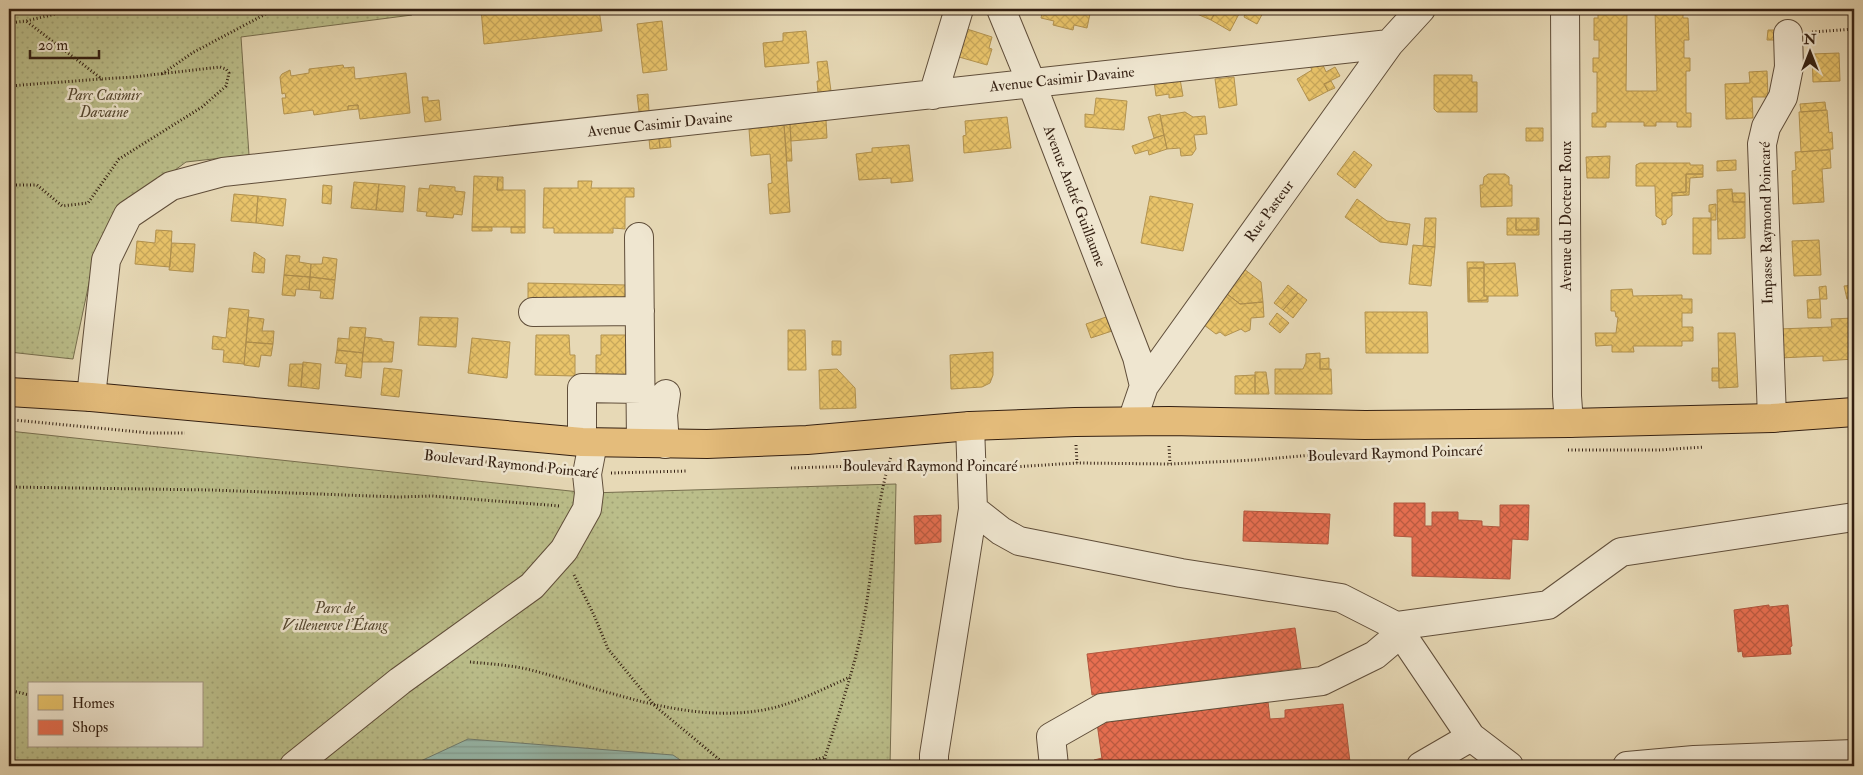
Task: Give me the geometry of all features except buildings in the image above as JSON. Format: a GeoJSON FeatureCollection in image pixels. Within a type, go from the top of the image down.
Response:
{"type":"FeatureCollection","features":[{"type":"Feature","properties":{"kind":"main road","name":"Boulevard Raymond Poincaré"},"geometry":{"type":"LineString","coordinates":[[9,392],[587,442],[707,444],[807,440],[970,426],[1132,421],[1365,425],[1569,423],[1772,418],[1854,412]]}},
{"type":"Feature","properties":{"kind":"street"},"geometry":{"type":"LineString","coordinates":[[932,95],[959,9]]}},
{"type":"Feature","properties":{"kind":"street","name":"Avenue André Guillaume"},"geometry":{"type":"LineString","coordinates":[[1001,9],[1137,357],[1144,386]]}},
{"type":"Feature","properties":{"kind":"street","name":"Rue Pasteur"},"geometry":{"type":"LineString","coordinates":[[1132,421],[1144,386],[1389,44],[1421,9]]}},
{"type":"Feature","properties":{"kind":"street","name":"Avenue du Docteur Roux"},"geometry":{"type":"LineString","coordinates":[[1565,9],[1566,386],[1569,423]]}},
{"type":"Feature","properties":{"kind":"street","name":"Impasse Raymond Poincaré"},"geometry":{"type":"LineString","coordinates":[[1772,418],[1762,144],[1766,127],[1784,97],[1789,67],[1788,34]]}},
{"type":"Feature","properties":{"kind":"street","name":"Avenue Casimir Davaine"},"geometry":{"type":"LineString","coordinates":[[91,398],[106,260],[128,216],[170,186],[223,172],[1389,44]]}},
{"type":"Feature","properties":{"kind":"street"},"geometry":{"type":"LineString","coordinates":[[639,237],[640,311],[653,392],[663,415],[653,443]]}},
{"type":"Feature","properties":{"kind":"street"},"geometry":{"type":"LineString","coordinates":[[533,312],[640,311]]}},
{"type":"Feature","properties":{"kind":"street"},"geometry":{"type":"LineString","coordinates":[[294,766],[400,681],[532,586],[564,550],[587,509],[589,493],[582,388],[653,392]]}},
{"type":"Feature","properties":{"kind":"street"},"geometry":{"type":"LineString","coordinates":[[934,766],[934,755],[973,509],[970,426]]}},
{"type":"Feature","properties":{"kind":"street"},"geometry":{"type":"LineString","coordinates":[[973,509],[1001,531],[1019,541],[1181,573],[1341,598],[1399,629],[1471,737],[1509,766]]}},
{"type":"Feature","properties":{"kind":"street"},"geometry":{"type":"LineString","coordinates":[[1054,766],[1051,737],[1102,708],[1322,681],[1375,655],[1399,629],[1548,605],[1621,552],[1854,517]]}},
{"type":"Feature","properties":{"kind":"street"},"geometry":{"type":"LineString","coordinates":[[1422,766],[1471,737]]}},
{"type":"Feature","properties":{"kind":"street"},"geometry":{"type":"LineString","coordinates":[[1627,766],[1694,760],[1854,754]]}},
{"type":"Feature","properties":{"kind":"path"},"geometry":{"type":"LineString","coordinates":[[9,23],[26,21],[76,9]]}},
{"type":"Feature","properties":{"kind":"path"},"geometry":{"type":"LineString","coordinates":[[162,74],[192,53],[275,9]]}},
{"type":"Feature","properties":{"kind":"path"},"geometry":{"type":"LineString","coordinates":[[26,21],[102,79]]}},
{"type":"Feature","properties":{"kind":"path"},"geometry":{"type":"LineString","coordinates":[[1788,34],[1854,29]]}},
{"type":"Feature","properties":{"kind":"path"},"geometry":{"type":"LineString","coordinates":[[9,86],[162,74],[220,67],[226,69],[229,74],[226,86],[202,107],[119,159],[88,203],[62,206],[37,185],[9,184]]}},
{"type":"Feature","properties":{"kind":"path"},"geometry":{"type":"LineString","coordinates":[[9,419],[150,433],[188,433]]}},
{"type":"Feature","properties":{"kind":"path"},"geometry":{"type":"LineString","coordinates":[[824,766],[825,757],[850,677],[864,620],[883,484],[899,432]]}},
{"type":"Feature","properties":{"kind":"path"},"geometry":{"type":"LineString","coordinates":[[1561,450],[1659,450],[1708,447]]}},
{"type":"Feature","properties":{"kind":"path","name":"Boulevard Raymond Poincaré"},"geometry":{"type":"LineString","coordinates":[[781,468],[888,465],[971,469],[1077,464],[1170,464],[1254,460],[1356,451]]}},
{"type":"Feature","properties":{"kind":"path","name":"Boulevard Raymond Poincaré"},"geometry":{"type":"LineString","coordinates":[[431,456],[587,474],[694,471]]}},
{"type":"Feature","properties":{"kind":"path"},"geometry":{"type":"LineString","coordinates":[[9,487],[212,490],[398,497],[432,496],[587,509]]}},
{"type":"Feature","properties":{"kind":"path"},"geometry":{"type":"LineString","coordinates":[[564,550],[608,649],[655,706],[727,766]]}},
{"type":"Feature","properties":{"kind":"path"},"geometry":{"type":"LineString","coordinates":[[434,657],[528,670],[655,706],[715,713],[758,711],[807,697],[850,677]]}},
{"type":"Feature","properties":{"kind":"path"},"geometry":{"type":"LineString","coordinates":[[9,690],[28,695]]}},
{"type":"Feature","properties":{"kind":"path"},"geometry":{"type":"LineString","coordinates":[[796,766],[825,757]]}},
{"type":"Feature","properties":{"kind":"green space","name":"Parc Casimir Davaine"},"geometry":{"type":"Polygon","coordinates":[[[9,9],[412,9],[412,15],[241,37],[249,155],[186,162],[122,209],[97,245],[73,359],[9,352],[9,9]]]}},
{"type":"Feature","properties":{"kind":"green space","name":"Parc de Villeneuve l'Étang"},"geometry":{"type":"Polygon","coordinates":[[[9,431],[589,493],[896,484],[890,766],[9,766],[9,431]]]}},
{"type":"Feature","properties":{"kind":"shaded area"},"geometry":{"type":"Polygon","coordinates":[[[468,739],[673,755],[689,766],[410,766],[468,739]]]}}]}
